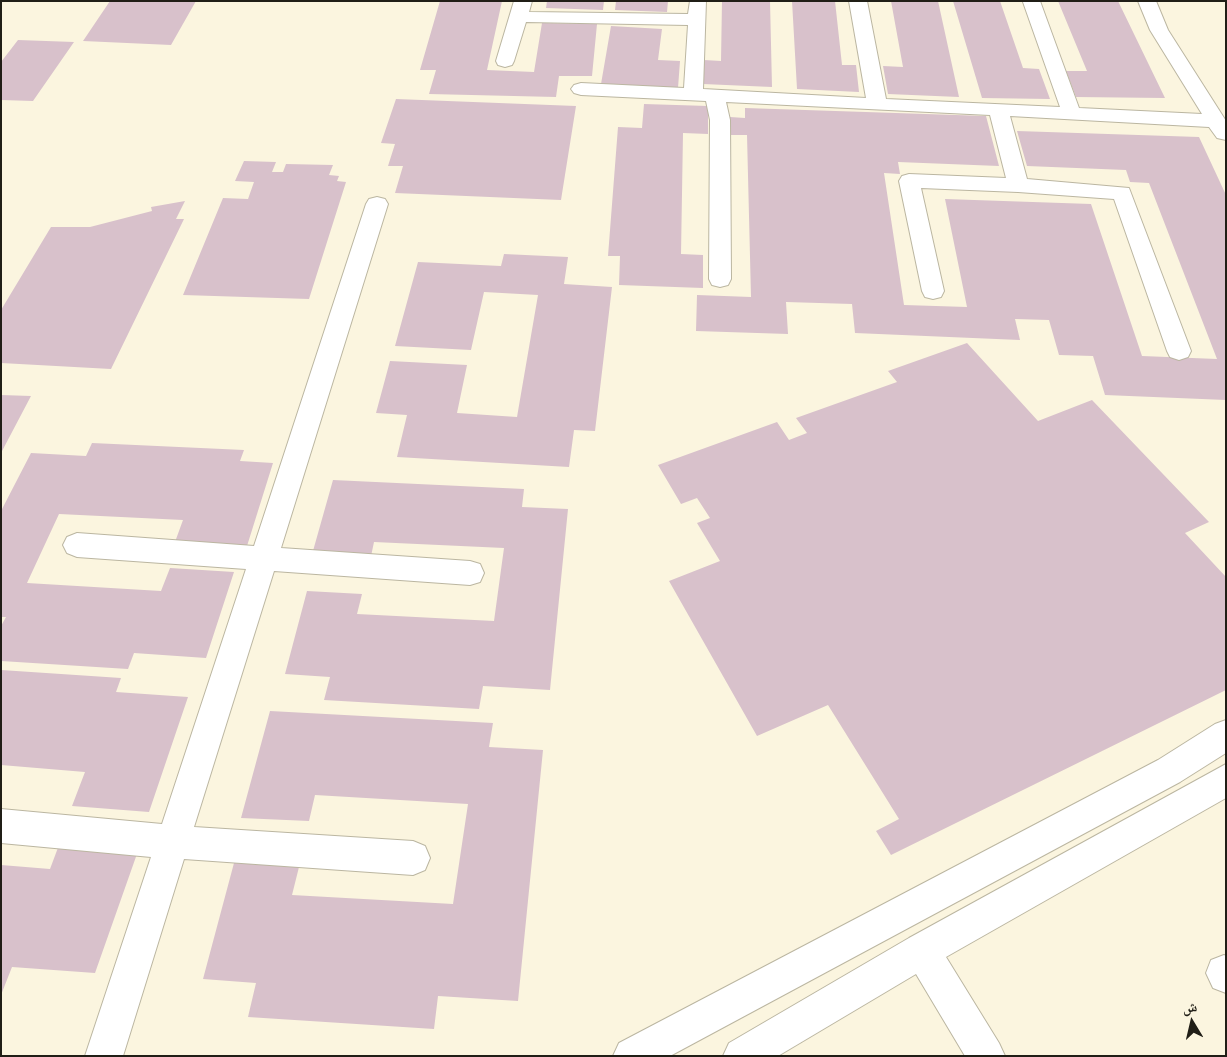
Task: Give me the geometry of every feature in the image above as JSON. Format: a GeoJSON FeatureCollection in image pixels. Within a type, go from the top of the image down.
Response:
{"type":"FeatureCollection","features":[{"type":"Feature","properties":{"kind":"street"},"geometry":{"type":"LineString","coordinates":[[693,94],[698,1]]}},
{"type":"Feature","properties":{"kind":"street"},"geometry":{"type":"LineString","coordinates":[[858,1],[877,104]]}},
{"type":"Feature","properties":{"kind":"street"},"geometry":{"type":"LineString","coordinates":[[1147,1],[1159,30],[1223,121]]}},
{"type":"Feature","properties":{"kind":"street"},"geometry":{"type":"LineString","coordinates":[[1032,2],[1072,114]]}},
{"type":"Feature","properties":{"kind":"street"},"geometry":{"type":"LineString","coordinates":[[505,61],[521,9],[697,20]]}},
{"type":"Feature","properties":{"kind":"street"},"geometry":{"type":"LineString","coordinates":[[1169,9],[1174,25],[1223,121]]}},
{"type":"Feature","properties":{"kind":"street"},"geometry":{"type":"LineString","coordinates":[[581,89],[1223,121]]}},
{"type":"Feature","properties":{"kind":"street"},"geometry":{"type":"LineString","coordinates":[[715,96],[720,120],[720,278]]}},
{"type":"Feature","properties":{"kind":"street"},"geometry":{"type":"LineString","coordinates":[[999,110],[1002,128],[1018,185]]}},
{"type":"Feature","properties":{"kind":"street"},"geometry":{"type":"LineString","coordinates":[[933,290],[909,181],[1018,185],[1122,193],[1179,350]]}},
{"type":"Feature","properties":{"kind":"street"},"geometry":{"type":"LineString","coordinates":[[104,1056],[377,204]]}},
{"type":"Feature","properties":{"kind":"street"},"geometry":{"type":"LineString","coordinates":[[77,545],[470,574]]}},
{"type":"Feature","properties":{"kind":"street"},"geometry":{"type":"LineString","coordinates":[[632,1056],[1169,771],[1226,735]]}},
{"type":"Feature","properties":{"kind":"street"},"geometry":{"type":"LineString","coordinates":[[742,1056],[922,951],[1226,780]]}},
{"type":"Feature","properties":{"kind":"street"},"geometry":{"type":"LineString","coordinates":[[1,826],[173,842],[414,858]]}},
{"type":"Feature","properties":{"kind":"street"},"geometry":{"type":"LineString","coordinates":[[922,951],[986,1056]]}},
{"type":"Feature","properties":{"kind":"building"},"geometry":{"type":"Polygon","coordinates":[[[110,1],[196,1],[171,45],[83,41],[110,1]]]}},
{"type":"Feature","properties":{"kind":"building"},"geometry":{"type":"Polygon","coordinates":[[[440,1],[502,1],[487,70],[534,72],[542,23],[597,24],[592,76],[559,76],[556,97],[429,94],[436,70],[420,70],[440,1]]]}},
{"type":"Feature","properties":{"kind":"building"},"geometry":{"type":"Polygon","coordinates":[[[547,1],[604,1],[603,10],[546,8],[547,1]]]}},
{"type":"Feature","properties":{"kind":"building"},"geometry":{"type":"Polygon","coordinates":[[[616,1],[668,1],[667,12],[615,10],[616,1]]]}},
{"type":"Feature","properties":{"kind":"building"},"geometry":{"type":"Polygon","coordinates":[[[722,1],[770,1],[772,87],[703,84],[704,60],[721,61],[722,1]]]}},
{"type":"Feature","properties":{"kind":"building"},"geometry":{"type":"Polygon","coordinates":[[[792,1],[835,1],[842,65],[856,65],[859,92],[797,89],[792,1]]]}},
{"type":"Feature","properties":{"kind":"building"},"geometry":{"type":"Polygon","coordinates":[[[891,1],[938,1],[959,97],[888,94],[883,66],[903,67],[891,1]]]}},
{"type":"Feature","properties":{"kind":"building"},"geometry":{"type":"Polygon","coordinates":[[[953,1],[1000,1],[1023,68],[1039,69],[1050,99],[982,98],[953,1]]]}},
{"type":"Feature","properties":{"kind":"building"},"geometry":{"type":"Polygon","coordinates":[[[1058,1],[1118,1],[1165,98],[1076,97],[1066,71],[1087,71],[1058,1]]]}},
{"type":"Feature","properties":{"kind":"building"},"geometry":{"type":"Polygon","coordinates":[[[611,26],[662,29],[658,60],[680,61],[678,88],[601,84],[611,26]]]}},
{"type":"Feature","properties":{"kind":"building"},"geometry":{"type":"Polygon","coordinates":[[[18,40],[74,42],[33,101],[1,100],[1,62],[18,40]]]}},
{"type":"Feature","properties":{"kind":"building"},"geometry":{"type":"Polygon","coordinates":[[[396,99],[576,106],[561,200],[395,193],[403,166],[388,166],[395,144],[381,143],[396,99]]]}},
{"type":"Feature","properties":{"kind":"building"},"geometry":{"type":"Polygon","coordinates":[[[644,104],[708,106],[708,134],[683,133],[681,254],[703,255],[703,288],[619,285],[620,256],[608,256],[618,127],[642,128],[644,104]]]}},
{"type":"Feature","properties":{"kind":"building"},"geometry":{"type":"Polygon","coordinates":[[[745,108],[986,116],[999,166],[898,162],[900,174],[884,173],[904,305],[967,307],[945,199],[1091,204],[1142,356],[1217,359],[1149,183],[1130,182],[1126,170],[1027,166],[1017,131],[1199,137],[1226,195],[1226,400],[1105,395],[1093,356],[1059,355],[1049,320],[1015,319],[1020,340],[855,333],[852,304],[786,302],[788,334],[696,331],[697,295],[751,297],[747,135],[730,135],[730,117],[745,118],[745,108]]]}},
{"type":"Feature","properties":{"kind":"building"},"geometry":{"type":"Polygon","coordinates":[[[244,161],[276,162],[272,172],[283,172],[286,164],[333,165],[329,175],[339,176],[337,181],[346,182],[309,299],[183,295],[223,198],[248,199],[254,182],[235,181],[244,161]]]}},
{"type":"Feature","properties":{"kind":"building"},"geometry":{"type":"Polygon","coordinates":[[[185,201],[176,219],[184,219],[111,369],[1,363],[1,310],[51,227],[90,227],[152,211],[151,207],[185,201]]]}},
{"type":"Feature","properties":{"kind":"building"},"geometry":{"type":"Polygon","coordinates":[[[504,254],[568,257],[564,284],[612,287],[595,431],[574,430],[569,467],[397,457],[407,415],[376,413],[390,361],[467,365],[457,413],[517,417],[538,295],[484,292],[471,350],[395,346],[418,262],[501,266],[504,254]]]}},
{"type":"Feature","properties":{"kind":"building"},"geometry":{"type":"Polygon","coordinates":[[[967,343],[1038,421],[1092,400],[1209,522],[1185,533],[1226,577],[1226,690],[891,855],[876,831],[899,819],[828,705],[757,736],[669,581],[720,561],[697,523],[710,518],[697,498],[681,504],[658,465],[777,422],[789,440],[807,433],[796,418],[897,382],[888,371],[967,343]]]}},
{"type":"Feature","properties":{"kind":"building"},"geometry":{"type":"Polygon","coordinates":[[[1,395],[31,396],[1,453],[1,395]]]}},
{"type":"Feature","properties":{"kind":"building"},"geometry":{"type":"Polygon","coordinates":[[[92,443],[244,450],[240,461],[273,463],[247,546],[175,542],[183,520],[59,514],[27,583],[161,591],[170,568],[234,572],[206,658],[134,653],[128,669],[1,661],[1,626],[6,617],[1,617],[1,511],[31,453],[86,456],[92,443]]]}},
{"type":"Feature","properties":{"kind":"building"},"geometry":{"type":"Polygon","coordinates":[[[333,480],[524,489],[522,507],[568,509],[550,690],[483,686],[479,709],[324,700],[330,677],[285,674],[307,591],[362,594],[357,614],[494,621],[504,548],[374,542],[370,561],[311,558],[333,480]]]}},
{"type":"Feature","properties":{"kind":"building"},"geometry":{"type":"Polygon","coordinates":[[[1,670],[121,678],[116,692],[188,697],[149,812],[72,806],[85,772],[1,765],[1,670]]]}},
{"type":"Feature","properties":{"kind":"building"},"geometry":{"type":"Polygon","coordinates":[[[270,711],[493,723],[489,747],[543,750],[518,1001],[438,996],[434,1029],[248,1017],[256,983],[203,979],[234,863],[299,867],[292,895],[453,904],[468,804],[315,795],[309,821],[241,818],[270,711]]]}},
{"type":"Feature","properties":{"kind":"building"},"geometry":{"type":"Polygon","coordinates":[[[59,845],[138,851],[95,973],[12,967],[1,995],[1,865],[50,869],[59,845]]]}}]}
